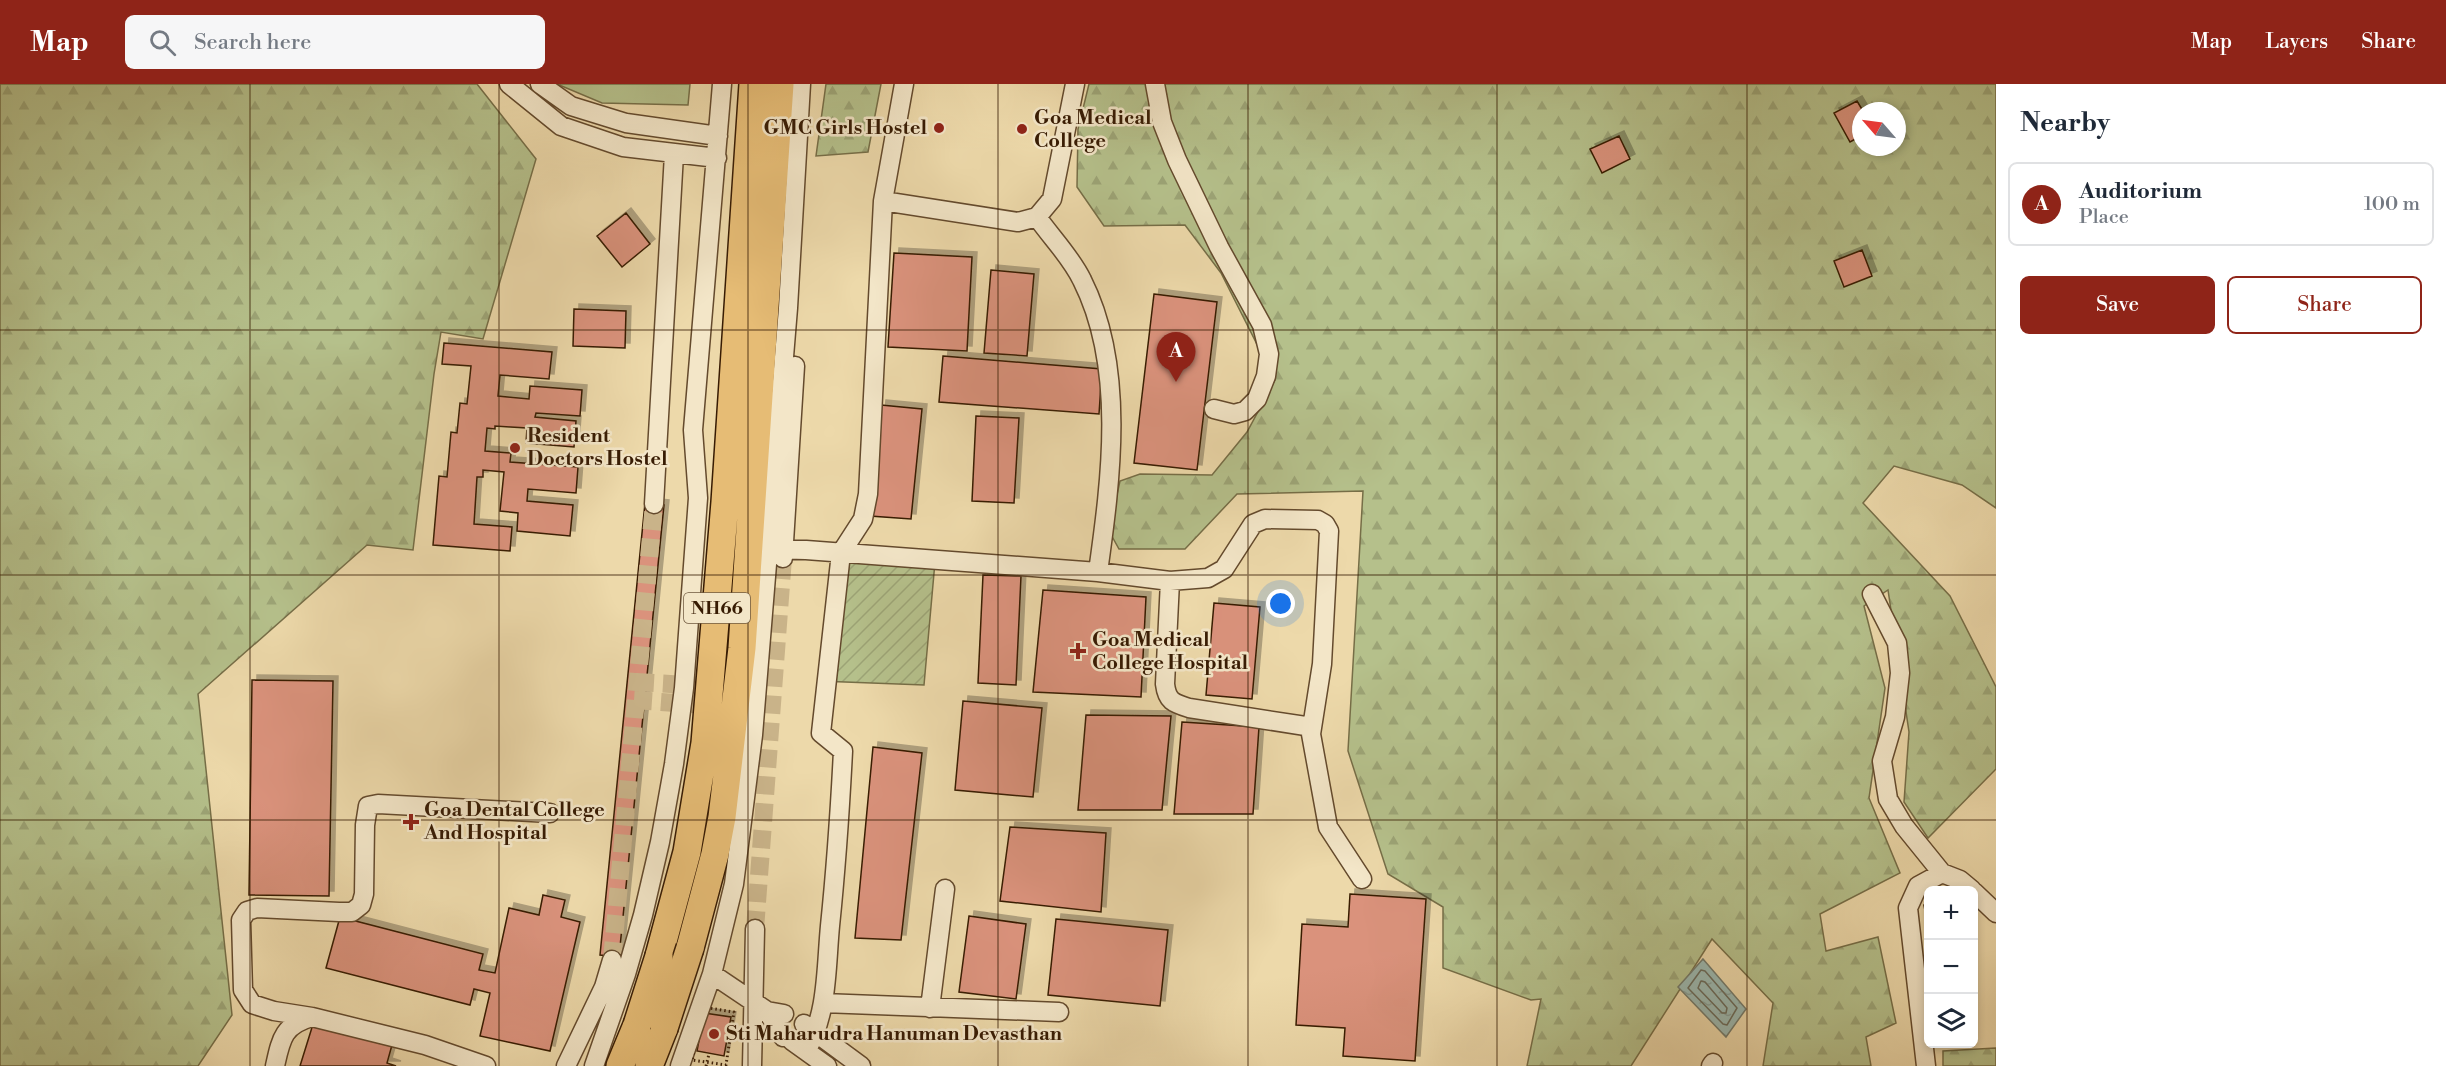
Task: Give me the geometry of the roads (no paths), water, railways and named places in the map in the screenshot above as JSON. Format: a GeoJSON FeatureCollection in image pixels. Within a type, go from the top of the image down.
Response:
{"type":"FeatureCollection","features":[{"type":"Feature","properties":{"kind":"highway","name":"NH66"},"geometry":{"type":"LineString","coordinates":[[620,1066],[637,1025],[687,852],[705,743],[723,524],[753,84]]}},
{"type":"Feature","properties":{"kind":"highway","name":"NH66"},"geometry":{"type":"LineString","coordinates":[[649,1066],[690,948],[715,854],[734,728],[743,636],[780,84]]}},
{"type":"Feature","properties":{"kind":"street"},"geometry":{"type":"LineString","coordinates":[[509,84],[561,126],[623,147],[717,158]]}},
{"type":"Feature","properties":{"kind":"street"},"geometry":{"type":"LineString","coordinates":[[540,84],[571,106],[626,123],[718,136]]}},
{"type":"Feature","properties":{"kind":"street"},"geometry":{"type":"LineString","coordinates":[[566,1066],[612,989],[643,915],[660,842],[674,764],[684,688],[698,498],[693,430],[722,84]]}},
{"type":"Feature","properties":{"kind":"street"},"geometry":{"type":"LineString","coordinates":[[680,1066],[712,974],[736,873],[778,552],[799,295],[790,264],[801,84]]}},
{"type":"Feature","properties":{"kind":"street"},"geometry":{"type":"LineString","coordinates":[[793,1043],[810,1029],[823,1003],[839,834],[843,751],[821,734],[841,553],[863,519],[868,494],[883,201],[904,84]]}},
{"type":"Feature","properties":{"kind":"street"},"geometry":{"type":"LineString","coordinates":[[883,201],[1018,222],[1037,217],[1052,199],[1075,84]]}},
{"type":"Feature","properties":{"kind":"street"},"geometry":{"type":"LineString","coordinates":[[1155,84],[1162,122],[1177,160],[1219,247],[1262,325],[1269,354],[1266,376],[1257,399],[1245,411],[1234,414],[1214,409]]}},
{"type":"Feature","properties":{"kind":"street"},"geometry":{"type":"LineString","coordinates":[[654,504],[674,154]]}},
{"type":"Feature","properties":{"kind":"street"},"geometry":{"type":"LineString","coordinates":[[1037,217],[1082,279],[1104,338],[1112,423],[1107,513],[1098,572]]}},
{"type":"Feature","properties":{"kind":"street"},"geometry":{"type":"LineString","coordinates":[[778,552],[841,553],[1098,572],[1170,581],[1208,578],[1224,569],[1245,533],[1253,524],[1265,519],[1318,520],[1325,524],[1329,531],[1322,664],[1311,734],[1329,827],[1362,879]]}},
{"type":"Feature","properties":{"kind":"street"},"geometry":{"type":"LineString","coordinates":[[1170,581],[1166,695],[1175,704],[1189,708],[1312,727]]}},
{"type":"Feature","properties":{"kind":"street"},"geometry":{"type":"LineString","coordinates":[[1872,594],[1897,644],[1900,673],[1895,717],[1882,761],[1888,799],[1904,826],[1942,873],[1960,880],[1967,886]]}},
{"type":"Feature","properties":{"kind":"street"},"geometry":{"type":"LineString","coordinates":[[486,1066],[425,1044],[312,1017],[274,1011],[252,1004],[243,990],[241,920],[247,911],[256,908],[352,912],[361,905],[364,894],[365,825],[368,807],[378,804],[550,813]]}},
{"type":"Feature","properties":{"kind":"street"},"geometry":{"type":"LineString","coordinates":[[1926,1066],[1908,909],[1918,886],[1942,873]]}},
{"type":"Feature","properties":{"kind":"street"},"geometry":{"type":"LineString","coordinates":[[930,1008],[945,889]]}},
{"type":"Feature","properties":{"kind":"street"},"geometry":{"type":"LineString","coordinates":[[1978,896],[1996,913]]}},
{"type":"Feature","properties":{"kind":"street"},"geometry":{"type":"LineString","coordinates":[[752,1066],[768,1010],[754,929]]}},
{"type":"Feature","properties":{"kind":"street"},"geometry":{"type":"LineString","coordinates":[[594,1066],[612,989],[612,960]]}},
{"type":"Feature","properties":{"kind":"street"},"geometry":{"type":"LineString","coordinates":[[712,974],[768,1010],[793,1043],[827,1066]]}},
{"type":"Feature","properties":{"kind":"street"},"geometry":{"type":"LineString","coordinates":[[823,1003],[1059,1012]]}},
{"type":"Feature","properties":{"kind":"street"},"geometry":{"type":"LineString","coordinates":[[275,1066],[280,1044],[286,1031],[298,1021],[312,1017]]}},
{"type":"Feature","properties":{"kind":"street"},"geometry":{"type":"LineString","coordinates":[[810,1029],[861,1066]]}},
{"type":"Feature","properties":{"kind":"water"},"geometry":{"type":"Polygon","coordinates":[[[1703,959],[1746,1009],[1726,1037],[1678,987],[1703,959]]]}},
{"type":"Feature","properties":{"kind":"tunnel"},"geometry":{"type":"LineString","coordinates":[[612,960],[654,504]]}},
{"type":"Feature","properties":{"kind":"tunnel"},"geometry":{"type":"LineString","coordinates":[[755,929],[783,558]]}},
{"type":"Feature","properties":{"kind":"tunnel"},"geometry":{"type":"LineString","coordinates":[[636,682],[721,687]]}},
{"type":"Feature","properties":{"kind":"tunnel"},"geometry":{"type":"LineString","coordinates":[[634,700],[719,706]]}},
{"type":"Feature","properties":{"kind":"place","name":"GMC Girls Hostel"},"geometry":{"type":"Point","coordinates":[939,128]}},
{"type":"Feature","properties":{"kind":"place","name":"Goa Medical College"},"geometry":{"type":"Point","coordinates":[1022,129]}},
{"type":"Feature","properties":{"kind":"place","name":"Auditorium"},"geometry":{"type":"Point","coordinates":[1176,382]}},
{"type":"Feature","properties":{"kind":"place","name":"Resident Doctors Hostel"},"geometry":{"type":"Point","coordinates":[515,448]}},
{"type":"Feature","properties":{"kind":"place","name":"Goa Medical College Hospital"},"geometry":{"type":"Point","coordinates":[1078,651]}},
{"type":"Feature","properties":{"kind":"place","name":"Goa Dental College And Hospital"},"geometry":{"type":"Point","coordinates":[411,822]}},
{"type":"Feature","properties":{"kind":"place","name":"Sti Maharudra Hanuman Devasthan"},"geometry":{"type":"Point","coordinates":[714,1034]}}]}
